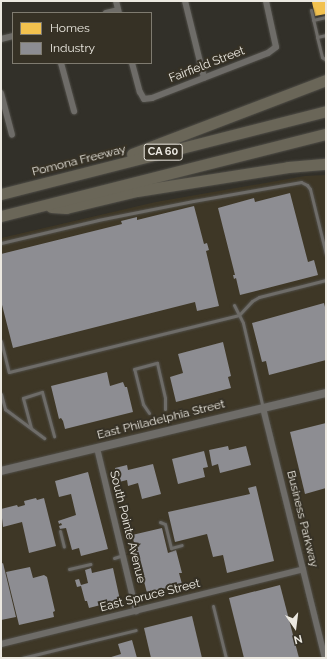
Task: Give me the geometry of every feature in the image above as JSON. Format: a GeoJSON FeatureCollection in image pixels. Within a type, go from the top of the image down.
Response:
{"type":"FeatureCollection","features":[{"type":"Feature","properties":{"kind":"highway"},"geometry":{"type":"LineString","coordinates":[[59,179],[164,143],[326,80]]}},
{"type":"Feature","properties":{"kind":"highway","name":"Pomona Freeway"},"geometry":{"type":"LineString","coordinates":[[1,194],[326,111]]}},
{"type":"Feature","properties":{"kind":"highway","name":"CA 60"},"geometry":{"type":"LineString","coordinates":[[1,216],[326,134]]}},
{"type":"Feature","properties":{"kind":"highway"},"geometry":{"type":"LineString","coordinates":[[38,206],[66,208],[137,191],[288,167],[326,164]]}},
{"type":"Feature","properties":{"kind":"street"},"geometry":{"type":"LineString","coordinates":[[116,1],[119,11]]}},
{"type":"Feature","properties":{"kind":"street"},"geometry":{"type":"LineString","coordinates":[[185,1],[204,78]]}},
{"type":"Feature","properties":{"kind":"street","name":"Fairfield Street"},"geometry":{"type":"LineString","coordinates":[[132,64],[140,92],[144,99],[152,98],[268,53],[276,47],[266,1]]}},
{"type":"Feature","properties":{"kind":"street"},"geometry":{"type":"LineString","coordinates":[[1,39],[12,36]]}},
{"type":"Feature","properties":{"kind":"street"},"geometry":{"type":"LineString","coordinates":[[61,64],[74,111]]}},
{"type":"Feature","properties":{"kind":"street"},"geometry":{"type":"LineString","coordinates":[[1,92],[12,135]]}},
{"type":"Feature","properties":{"kind":"street","name":"East Philadelphia Street"},"geometry":{"type":"LineString","coordinates":[[1,471],[326,393]]}},
{"type":"Feature","properties":{"kind":"street","name":"Business Parkway"},"geometry":{"type":"LineString","coordinates":[[263,408],[325,658]]}},
{"type":"Feature","properties":{"kind":"street","name":"South Pointe Avenue"},"geometry":{"type":"LineString","coordinates":[[97,448],[136,611]]}},
{"type":"Feature","properties":{"kind":"street","name":"East Spruce Street"},"geometry":{"type":"LineString","coordinates":[[1,644],[303,570]]}},
{"type":"Feature","properties":{"kind":"lane"},"geometry":{"type":"LineString","coordinates":[[311,10],[322,57],[326,60]]}},
{"type":"Feature","properties":{"kind":"lane"},"geometry":{"type":"LineString","coordinates":[[313,20],[326,17]]}},
{"type":"Feature","properties":{"kind":"lane"},"geometry":{"type":"LineString","coordinates":[[317,37],[326,35]]}},
{"type":"Feature","properties":{"kind":"lane"},"geometry":{"type":"LineString","coordinates":[[1,243],[105,219],[301,182],[308,185],[310,189],[326,254]]}},
{"type":"Feature","properties":{"kind":"lane"},"geometry":{"type":"LineString","coordinates":[[1,341],[9,372],[239,315],[252,301],[259,297],[326,280]]}},
{"type":"Feature","properties":{"kind":"lane"},"geometry":{"type":"LineString","coordinates":[[234,305],[239,315],[263,408]]}},
{"type":"Feature","properties":{"kind":"lane"},"geometry":{"type":"LineString","coordinates":[[149,413],[143,404],[134,369],[157,363],[165,398],[165,409]]}},
{"type":"Feature","properties":{"kind":"lane"},"geometry":{"type":"LineString","coordinates":[[31,428],[23,398],[42,392],[54,436]]}},
{"type":"Feature","properties":{"kind":"lane"},"geometry":{"type":"LineString","coordinates":[[1,394],[5,409],[44,438]]}},
{"type":"Feature","properties":{"kind":"lane"},"geometry":{"type":"LineString","coordinates":[[160,522],[165,524],[171,548],[182,545]]}},
{"type":"Feature","properties":{"kind":"lane"},"geometry":{"type":"LineString","coordinates":[[60,531],[64,547]]}},
{"type":"Feature","properties":{"kind":"lane"},"geometry":{"type":"LineString","coordinates":[[114,558],[123,555]]}},
{"type":"Feature","properties":{"kind":"lane"},"geometry":{"type":"LineString","coordinates":[[69,569],[90,564]]}},
{"type":"Feature","properties":{"kind":"lane"},"geometry":{"type":"LineString","coordinates":[[213,606],[226,658]]}},
{"type":"Feature","properties":{"kind":"lane"},"geometry":{"type":"LineString","coordinates":[[22,658],[136,630]]}},
{"type":"Feature","properties":{"kind":"shaded area"},"geometry":{"type":"Polygon","coordinates":[[[326,175],[326,658],[1,658],[1,238],[156,202],[305,176],[326,175]]]}},
{"type":"Feature","properties":{"kind":"building: Homes"},"geometry":{"type":"Polygon","coordinates":[[[326,1],[326,14],[315,16],[312,2],[326,1]]]}},
{"type":"Feature","properties":{"kind":"building: Industry"},"geometry":{"type":"Polygon","coordinates":[[[290,193],[308,262],[314,260],[318,275],[240,295],[236,278],[234,279],[233,275],[235,275],[218,208],[254,198],[255,202],[290,193]]]}},
{"type":"Feature","properties":{"kind":"building: Industry"},"geometry":{"type":"Polygon","coordinates":[[[194,206],[204,244],[207,243],[209,250],[206,251],[219,306],[197,311],[195,302],[13,348],[1,301],[1,254],[122,224],[121,221],[137,217],[137,220],[194,206]]]}},
{"type":"Feature","properties":{"kind":"building: Industry"},"geometry":{"type":"Polygon","coordinates":[[[324,303],[326,311],[326,360],[269,375],[266,361],[262,362],[252,323],[324,303]]]}},
{"type":"Feature","properties":{"kind":"building: Industry"},"geometry":{"type":"Polygon","coordinates":[[[223,342],[231,376],[228,377],[231,388],[176,402],[170,377],[183,373],[178,354],[223,342]]]}},
{"type":"Feature","properties":{"kind":"building: Industry"},"geometry":{"type":"Polygon","coordinates":[[[107,372],[110,386],[123,382],[125,387],[127,387],[133,412],[65,429],[63,421],[61,418],[59,419],[51,386],[107,372]]]}},
{"type":"Feature","properties":{"kind":"building: Industry"},"geometry":{"type":"Polygon","coordinates":[[[326,423],[326,488],[305,494],[290,432],[326,423]]]}},
{"type":"Feature","properties":{"kind":"building: Industry"},"geometry":{"type":"Polygon","coordinates":[[[228,446],[229,450],[246,446],[251,465],[220,473],[218,464],[212,466],[209,450],[228,446]]]}},
{"type":"Feature","properties":{"kind":"building: Industry"},"geometry":{"type":"Polygon","coordinates":[[[204,451],[208,467],[203,468],[205,477],[178,484],[172,459],[204,451]]]}},
{"type":"Feature","properties":{"kind":"building: Industry"},"geometry":{"type":"Polygon","coordinates":[[[153,464],[161,494],[142,499],[138,483],[128,486],[127,480],[119,482],[115,468],[127,465],[128,470],[153,464]]]}},
{"type":"Feature","properties":{"kind":"building: Industry"},"geometry":{"type":"Polygon","coordinates":[[[88,472],[108,549],[81,556],[79,548],[72,550],[66,528],[60,529],[59,526],[62,525],[61,523],[59,524],[58,521],[76,515],[71,494],[59,497],[55,481],[88,472]]]}},
{"type":"Feature","properties":{"kind":"building: Industry"},"geometry":{"type":"Polygon","coordinates":[[[256,486],[274,561],[227,573],[223,555],[213,557],[207,534],[175,542],[168,512],[250,494],[248,488],[256,486]]]}},
{"type":"Feature","properties":{"kind":"building: Industry"},"geometry":{"type":"Polygon","coordinates":[[[36,498],[37,500],[44,498],[56,546],[29,553],[22,522],[3,527],[1,509],[17,505],[18,507],[25,505],[24,501],[36,498]]]}},
{"type":"Feature","properties":{"kind":"building: Industry"},"geometry":{"type":"Polygon","coordinates":[[[162,528],[168,553],[176,550],[182,573],[179,573],[182,584],[147,593],[132,535],[162,528]]]}},
{"type":"Feature","properties":{"kind":"building: Industry"},"geometry":{"type":"Polygon","coordinates":[[[3,563],[16,617],[1,620],[1,564],[3,563]]]}},
{"type":"Feature","properties":{"kind":"building: Industry"},"geometry":{"type":"Polygon","coordinates":[[[30,567],[33,578],[44,575],[47,577],[55,611],[53,612],[54,617],[19,625],[6,572],[30,567]]]}},
{"type":"Feature","properties":{"kind":"building: Industry"},"geometry":{"type":"Polygon","coordinates":[[[91,568],[92,573],[113,568],[120,600],[89,608],[87,601],[85,601],[81,586],[77,587],[75,580],[79,579],[81,585],[88,583],[85,570],[91,568]]]}},
{"type":"Feature","properties":{"kind":"building: Industry"},"geometry":{"type":"Polygon","coordinates":[[[280,585],[299,658],[244,658],[229,598],[280,585]]]}},
{"type":"Feature","properties":{"kind":"building: Industry"},"geometry":{"type":"Polygon","coordinates":[[[192,616],[202,658],[151,658],[144,628],[192,616]]]}},
{"type":"Feature","properties":{"kind":"building: Industry"},"geometry":{"type":"Polygon","coordinates":[[[132,640],[137,658],[108,658],[121,654],[118,644],[132,640]]]}}]}
